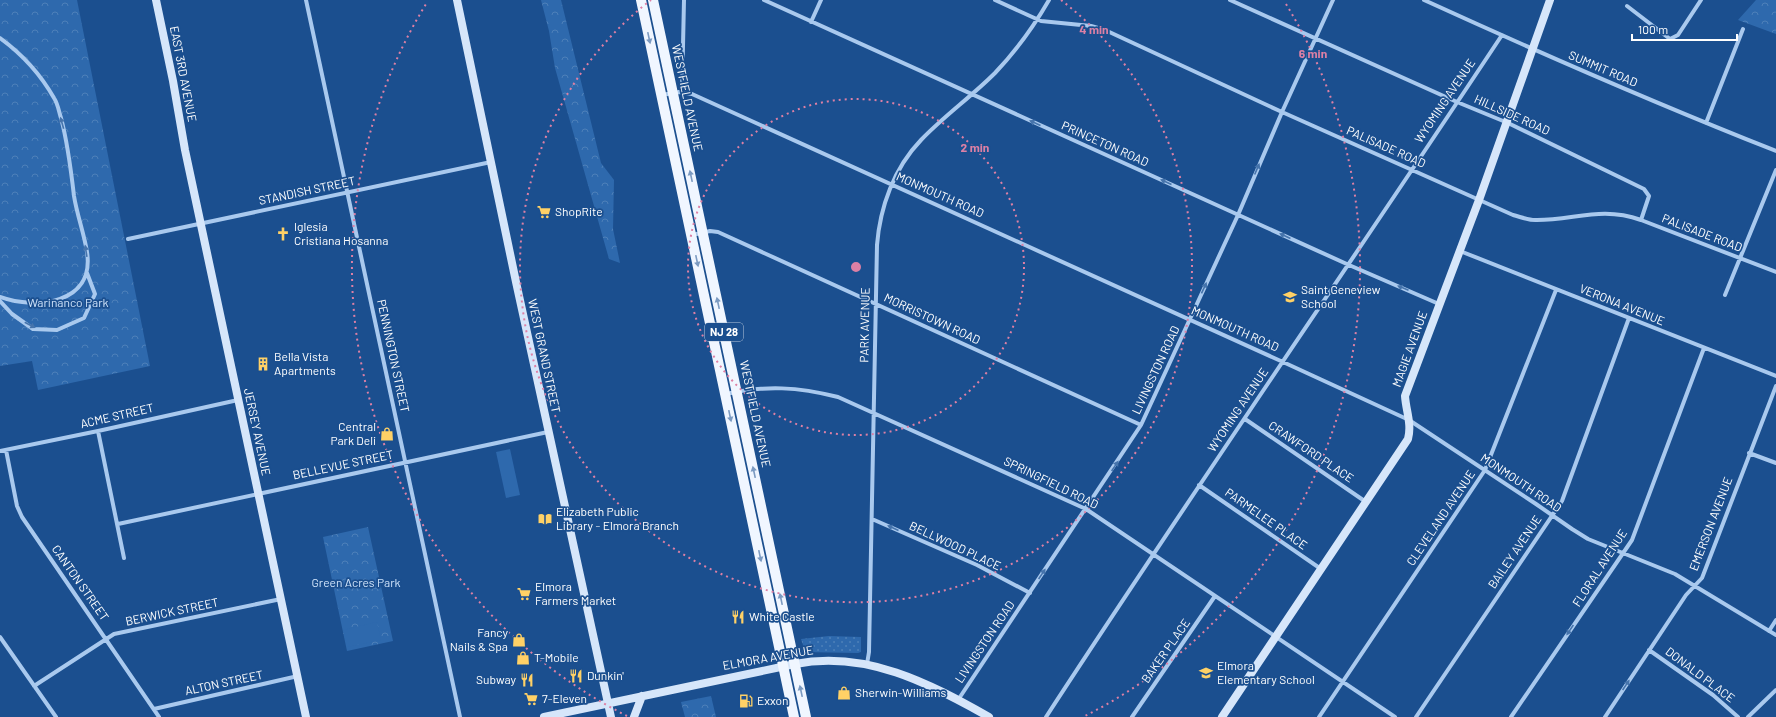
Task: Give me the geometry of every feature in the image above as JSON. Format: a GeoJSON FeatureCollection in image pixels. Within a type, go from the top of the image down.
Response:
{"type":"FeatureCollection","features":[{"type":"Feature","properties":{"kind":"main road","name":"WESTFIELD AVENUE"},"geometry":{"type":"LineString","coordinates":[[641,0],[794,717]]}},
{"type":"Feature","properties":{"kind":"main road","name":"WESTFIELD AVENUE"},"geometry":{"type":"LineString","coordinates":[[653,0],[678,92],[703,233],[806,717]]}},
{"type":"Feature","properties":{"kind":"main road"},"geometry":{"type":"LineString","coordinates":[[755,531],[766,529]]}},
{"type":"Feature","properties":{"kind":"street","name":"EAST 3RD AVENUE"},"geometry":{"type":"LineString","coordinates":[[156,0],[173,81],[185,152]]}},
{"type":"Feature","properties":{"kind":"street","name":"PENNINGTON STREET"},"geometry":{"type":"LineString","coordinates":[[306,0],[460,717]]}},
{"type":"Feature","properties":{"kind":"street","name":"WEST GRAND STREET"},"geometry":{"type":"LineString","coordinates":[[457,0],[548,432],[611,717]]}},
{"type":"Feature","properties":{"kind":"street"},"geometry":{"type":"LineString","coordinates":[[678,92],[684,0]]}},
{"type":"Feature","properties":{"kind":"street","name":"PRINCETON ROAD"},"geometry":{"type":"LineString","coordinates":[[764,0],[1349,265],[1439,304]]}},
{"type":"Feature","properties":{"kind":"street"},"geometry":{"type":"LineString","coordinates":[[811,22],[821,0]]}},
{"type":"Feature","properties":{"kind":"street","name":"PALISADE ROAD"},"geometry":{"type":"LineString","coordinates":[[995,0],[1038,19],[1051,22],[1091,26],[1105,30],[1282,112],[1513,215],[1536,221],[1605,213],[1622,214],[1776,272]]}},
{"type":"Feature","properties":{"kind":"street","name":"PARK AVENUE"},"geometry":{"type":"LineString","coordinates":[[867,664],[869,652],[878,236],[883,209],[892,185],[905,161],[917,144],[1004,63],[1038,19],[1049,0]]}},
{"type":"Feature","properties":{"kind":"street","name":"HILLSIDE ROAD"},"geometry":{"type":"LineString","coordinates":[[1230,0],[1315,40],[1508,123],[1644,189],[1648,196],[1641,220]]}},
{"type":"Feature","properties":{"kind":"street","name":"LIVINGSTON ROAD"},"geometry":{"type":"LineString","coordinates":[[958,700],[1141,425],[1238,214],[1333,0]]}},
{"type":"Feature","properties":{"kind":"street","name":"SUMMIT ROAD"},"geometry":{"type":"LineString","coordinates":[[1424,0],[1706,124],[1776,151]]}},
{"type":"Feature","properties":{"kind":"street","name":"MAGIE AVENUE"},"geometry":{"type":"LineString","coordinates":[[1222,717],[1408,439],[1411,430],[1405,408],[1405,396],[1480,200],[1550,0]]}},
{"type":"Feature","properties":{"kind":"street"},"geometry":{"type":"LineString","coordinates":[[1627,6],[1670,39],[1678,35],[1701,0]]}},
{"type":"Feature","properties":{"kind":"street"},"geometry":{"type":"LineString","coordinates":[[1706,124],[1743,29]]}},
{"type":"Feature","properties":{"kind":"street","name":"WYOMING AVENUE"},"geometry":{"type":"LineString","coordinates":[[1046,717],[1152,554],[1349,265],[1411,169],[1502,35]]}},
{"type":"Feature","properties":{"kind":"street"},"geometry":{"type":"LineString","coordinates":[[0,38],[32,66],[55,99],[67,141],[76,212],[88,253],[86,276],[74,293],[58,301],[30,303],[12,302],[0,297]]}},
{"type":"Feature","properties":{"kind":"street","name":"MONMOUTH ROAD"},"geometry":{"type":"LineString","coordinates":[[662,95],[678,92],[692,94],[1409,420],[1588,538],[1675,574],[1776,635]]}},
{"type":"Feature","properties":{"kind":"street","name":"JERSEY AVENUE"},"geometry":{"type":"LineString","coordinates":[[185,152],[306,717]]}},
{"type":"Feature","properties":{"kind":"street","name":"STANDISH STREET"},"geometry":{"type":"LineString","coordinates":[[128,240],[491,162]]}},
{"type":"Feature","properties":{"kind":"street"},"geometry":{"type":"LineString","coordinates":[[1725,295],[1776,170]]}},
{"type":"Feature","properties":{"kind":"street","name":"MORRISTOWN ROAD"},"geometry":{"type":"LineString","coordinates":[[692,236],[713,231],[718,232],[1141,425]]}},
{"type":"Feature","properties":{"kind":"street","name":"VERONA AVENUE"},"geometry":{"type":"LineString","coordinates":[[1460,251],[1776,376]]}},
{"type":"Feature","properties":{"kind":"street"},"geometry":{"type":"LineString","coordinates":[[0,301],[12,314],[33,328],[57,330],[84,318],[95,294],[86,271]]}},
{"type":"Feature","properties":{"kind":"street","name":"CLEVELAND AVENUE"},"geometry":{"type":"LineString","coordinates":[[1319,717],[1485,470],[1556,290]]}},
{"type":"Feature","properties":{"kind":"street","name":"BAILEY AVENUE"},"geometry":{"type":"LineString","coordinates":[[1416,717],[1562,501],[1629,318]]}},
{"type":"Feature","properties":{"kind":"street","name":"FLORAL AVENUE"},"geometry":{"type":"LineString","coordinates":[[1511,717],[1632,540],[1704,348]]}},
{"type":"Feature","properties":{"kind":"street","name":"EMERSON AVENUE"},"geometry":{"type":"LineString","coordinates":[[1607,716],[1686,595],[1702,578],[1776,386]]}},
{"type":"Feature","properties":{"kind":"street","name":"SPRINGFIELD ROAD"},"geometry":{"type":"LineString","coordinates":[[725,394],[763,387],[810,390],[838,397],[1086,509],[1394,717]]}},
{"type":"Feature","properties":{"kind":"street","name":"ACME STREET"},"geometry":{"type":"LineString","coordinates":[[0,451],[238,400]]}},
{"type":"Feature","properties":{"kind":"street","name":"CRAWFORD PLACE"},"geometry":{"type":"LineString","coordinates":[[1244,419],[1366,502]]}},
{"type":"Feature","properties":{"kind":"street"},"geometry":{"type":"LineString","coordinates":[[98,431],[124,558]]}},
{"type":"Feature","properties":{"kind":"street","name":"BELLEVUE STREET"},"geometry":{"type":"LineString","coordinates":[[118,524],[548,432]]}},
{"type":"Feature","properties":{"kind":"street","name":"CANTON STREET"},"geometry":{"type":"LineString","coordinates":[[6,450],[18,506],[22,517],[159,717]]}},
{"type":"Feature","properties":{"kind":"street"},"geometry":{"type":"LineString","coordinates":[[1749,453],[1776,463]]}},
{"type":"Feature","properties":{"kind":"street","name":"PARMELEE PLACE"},"geometry":{"type":"LineString","coordinates":[[1199,484],[1321,569]]}},
{"type":"Feature","properties":{"kind":"street","name":"BELLWOOD PLACE"},"geometry":{"type":"LineString","coordinates":[[872,519],[977,565],[1030,593]]}},
{"type":"Feature","properties":{"kind":"street","name":"BAKER PLACE"},"geometry":{"type":"LineString","coordinates":[[1132,717],[1215,596]]}},
{"type":"Feature","properties":{"kind":"street","name":"BERWICK STREET"},"geometry":{"type":"LineString","coordinates":[[34,686],[114,634],[281,599]]}},
{"type":"Feature","properties":{"kind":"street"},"geometry":{"type":"LineString","coordinates":[[1769,630],[1776,620]]}},
{"type":"Feature","properties":{"kind":"street"},"geometry":{"type":"LineString","coordinates":[[0,637],[56,717]]}},
{"type":"Feature","properties":{"kind":"street","name":"DONALD PLACE"},"geometry":{"type":"LineString","coordinates":[[1649,650],[1713,695],[1738,717]]}},
{"type":"Feature","properties":{"kind":"street","name":"ELMORA AVENUE"},"geometry":{"type":"LineString","coordinates":[[544,717],[795,664],[826,661],[867,664],[912,677],[989,717]]}},
{"type":"Feature","properties":{"kind":"street","name":"ALTON STREET"},"geometry":{"type":"LineString","coordinates":[[154,709],[298,676]]}},
{"type":"Feature","properties":{"kind":"street"},"geometry":{"type":"LineString","coordinates":[[1748,717],[1776,690]]}},
{"type":"Feature","properties":{"kind":"street"},"geometry":{"type":"LineString","coordinates":[[634,717],[642,696]]}},
{"type":"Feature","properties":{"kind":"green space","name":"Warinanco Park"},"geometry":{"type":"Polygon","coordinates":[[[0,0],[77,0],[150,366],[38,390],[32,361],[0,366],[0,0]]]}},
{"type":"Feature","properties":{"kind":"green space"},"geometry":{"type":"Polygon","coordinates":[[[541,0],[561,0],[601,163],[614,180],[613,229],[620,263],[609,259],[555,68],[549,31],[541,0]]]}},
{"type":"Feature","properties":{"kind":"green space"},"geometry":{"type":"Polygon","coordinates":[[[1756,0],[1776,0],[1776,34],[1738,20],[1756,0]]]}},
{"type":"Feature","properties":{"kind":"green space"},"geometry":{"type":"Polygon","coordinates":[[[510,449],[520,495],[506,498],[496,452],[510,449]]]}},
{"type":"Feature","properties":{"kind":"green space","name":"Green Acres Park"},"geometry":{"type":"Polygon","coordinates":[[[368,527],[393,641],[347,651],[323,537],[368,527]]]}},
{"type":"Feature","properties":{"kind":"green space"},"geometry":{"type":"Polygon","coordinates":[[[377,622],[381,640],[347,647],[343,630],[377,622]]]}},
{"type":"Feature","properties":{"kind":"green space"},"geometry":{"type":"Polygon","coordinates":[[[829,636],[861,637],[861,652],[802,652],[803,645],[801,639],[829,636]]]}},
{"type":"Feature","properties":{"kind":"green space"},"geometry":{"type":"Polygon","coordinates":[[[711,696],[716,717],[685,717],[681,702],[711,696]]]}},
{"type":"Feature","properties":{"kind":"place","name":"ShopRite"},"geometry":{"type":"Point","coordinates":[544,212]}},
{"type":"Feature","properties":{"kind":"place","name":"Iglesia Cristiana Hosanna"},"geometry":{"type":"Point","coordinates":[283,234]}},
{"type":"Feature","properties":{"kind":"place","name":"Saint Geneview School"},"geometry":{"type":"Point","coordinates":[1290,297]}},
{"type":"Feature","properties":{"kind":"place","name":"Bella Vista Apartments"},"geometry":{"type":"Point","coordinates":[263,364]}},
{"type":"Feature","properties":{"kind":"place","name":"Central Park Deli"},"geometry":{"type":"Point","coordinates":[387,434]}},
{"type":"Feature","properties":{"kind":"place","name":"Elizabeth Public Library - Elmora Branch"},"geometry":{"type":"Point","coordinates":[545,519]}},
{"type":"Feature","properties":{"kind":"place","name":"Elmora Farmers Market"},"geometry":{"type":"Point","coordinates":[524,594]}},
{"type":"Feature","properties":{"kind":"place","name":"White Castle"},"geometry":{"type":"Point","coordinates":[738,617]}},
{"type":"Feature","properties":{"kind":"place","name":"Fancy Nails & Spa"},"geometry":{"type":"Point","coordinates":[519,640]}},
{"type":"Feature","properties":{"kind":"place","name":"T-Mobile"},"geometry":{"type":"Point","coordinates":[523,658]}},
{"type":"Feature","properties":{"kind":"place","name":"Elmora Elementary School"},"geometry":{"type":"Point","coordinates":[1206,673]}},
{"type":"Feature","properties":{"kind":"place","name":"Dunkin'"},"geometry":{"type":"Point","coordinates":[576,676]}},
{"type":"Feature","properties":{"kind":"place","name":"Subway"},"geometry":{"type":"Point","coordinates":[527,680]}},
{"type":"Feature","properties":{"kind":"place","name":"Sherwin-Williams"},"geometry":{"type":"Point","coordinates":[844,693]}},
{"type":"Feature","properties":{"kind":"place","name":"7-Eleven"},"geometry":{"type":"Point","coordinates":[531,699]}},
{"type":"Feature","properties":{"kind":"place","name":"Exxon"},"geometry":{"type":"Point","coordinates":[746,701]}}]}
